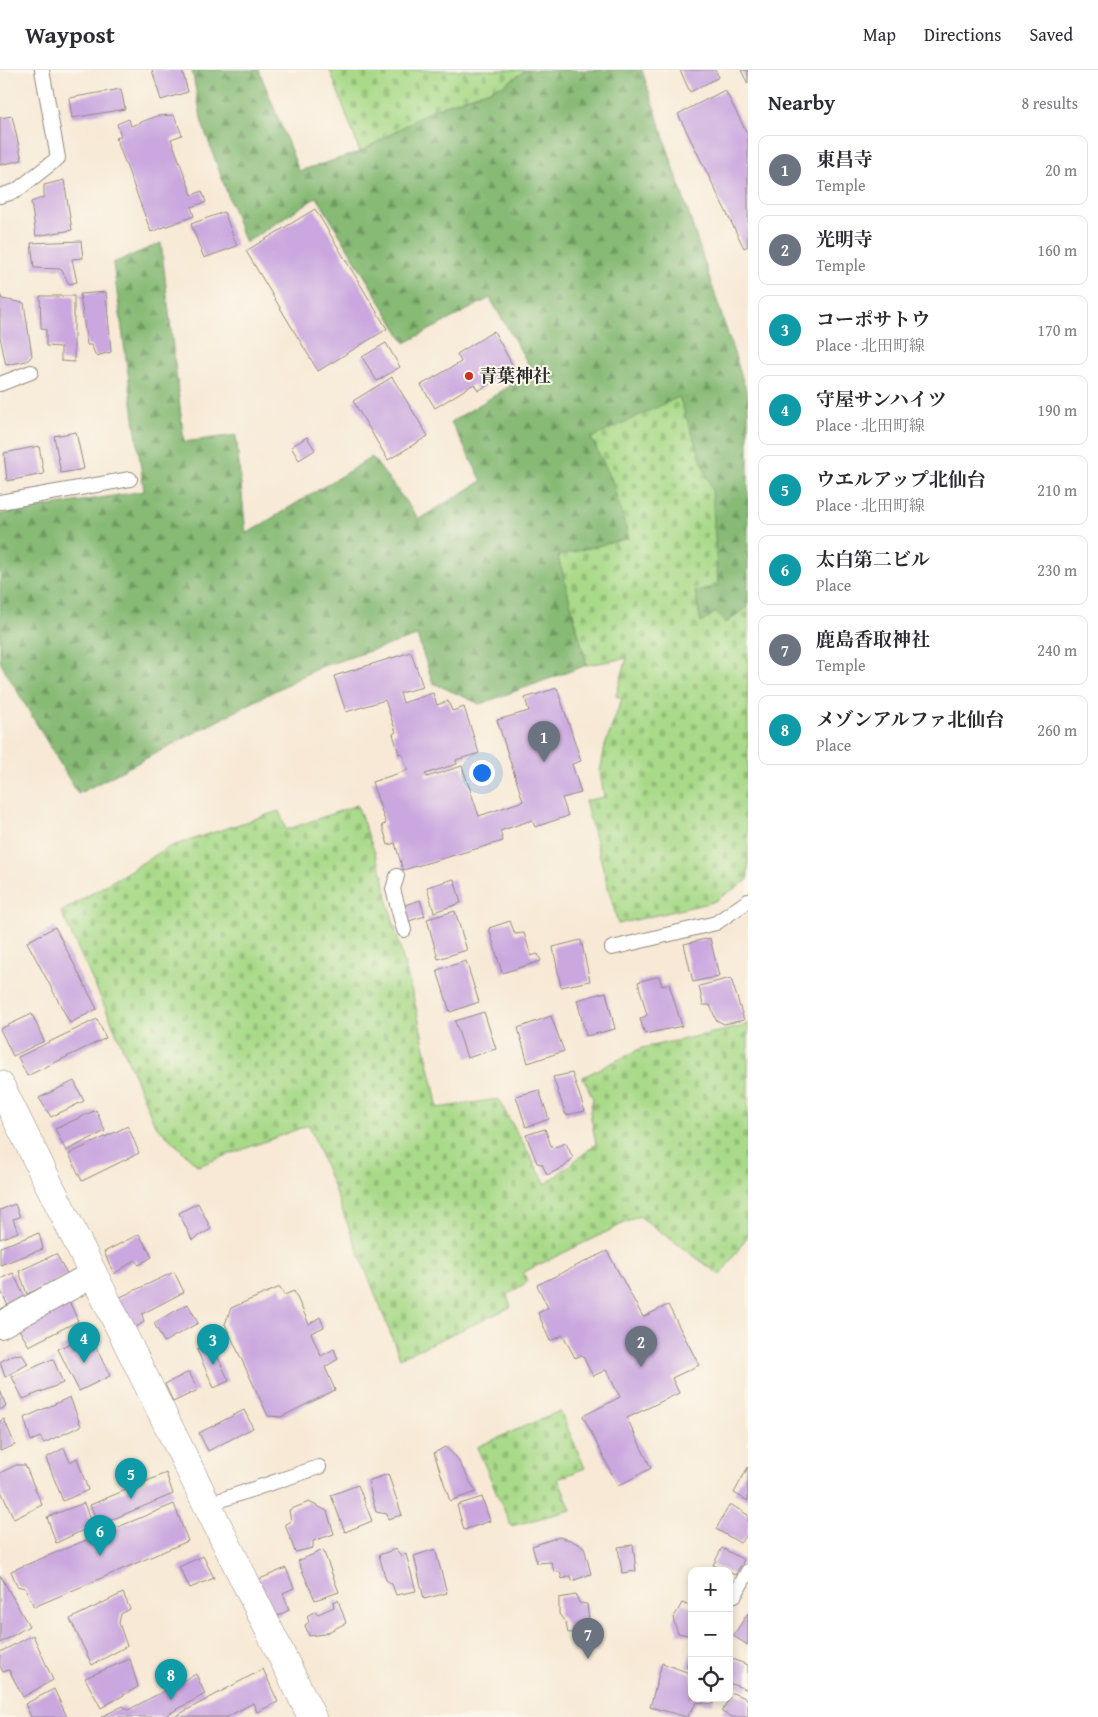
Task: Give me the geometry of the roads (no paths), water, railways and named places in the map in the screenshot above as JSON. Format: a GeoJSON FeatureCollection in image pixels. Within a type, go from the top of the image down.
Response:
{"type":"FeatureCollection","features":[{"type":"Feature","properties":{"kind":"street"},"geometry":{"type":"LineString","coordinates":[[0,1085],[92,1275],[312,1717]]}},
{"type":"Feature","properties":{"kind":"street"},"geometry":{"type":"LineString","coordinates":[[0,1325],[92,1275]]}},
{"type":"Feature","properties":{"kind":"lane"},"geometry":{"type":"LineString","coordinates":[[0,196],[16,191],[58,158],[42,70]]}},
{"type":"Feature","properties":{"kind":"lane"},"geometry":{"type":"LineString","coordinates":[[0,384],[31,372]]}},
{"type":"Feature","properties":{"kind":"lane"},"geometry":{"type":"LineString","coordinates":[[0,502],[130,479]]}},
{"type":"Feature","properties":{"kind":"lane"},"geometry":{"type":"LineString","coordinates":[[397,876],[393,889],[404,930]]}},
{"type":"Feature","properties":{"kind":"lane"},"geometry":{"type":"LineString","coordinates":[[612,948],[716,923],[748,901]]}},
{"type":"Feature","properties":{"kind":"lane"},"geometry":{"type":"LineString","coordinates":[[206,1505],[319,1466]]}},
{"type":"Feature","properties":{"kind":"lane"},"geometry":{"type":"LineString","coordinates":[[735,1595],[748,1571]]}},
{"type":"Feature","properties":{"kind":"place","name":"青葉神社"},"geometry":{"type":"Point","coordinates":[469,376]}},
{"type":"Feature","properties":{"kind":"place","name":"東昌寺"},"geometry":{"type":"Point","coordinates":[544,762]}},
{"type":"Feature","properties":{"kind":"place","name":"守屋サンハイツ"},"geometry":{"type":"Point","coordinates":[84,1363]}},
{"type":"Feature","properties":{"kind":"place","name":"コーポサトウ"},"geometry":{"type":"Point","coordinates":[213,1365]}},
{"type":"Feature","properties":{"kind":"place","name":"光明寺"},"geometry":{"type":"Point","coordinates":[641,1367]}},
{"type":"Feature","properties":{"kind":"place","name":"ウエルアップ北仙台"},"geometry":{"type":"Point","coordinates":[131,1499]}},
{"type":"Feature","properties":{"kind":"place","name":"太白第二ビル"},"geometry":{"type":"Point","coordinates":[100,1556]}},
{"type":"Feature","properties":{"kind":"place","name":"鹿島香取神社"},"geometry":{"type":"Point","coordinates":[588,1659]}},
{"type":"Feature","properties":{"kind":"place","name":"メゾンアルファ北仙台"},"geometry":{"type":"Point","coordinates":[171,1700]}}]}
